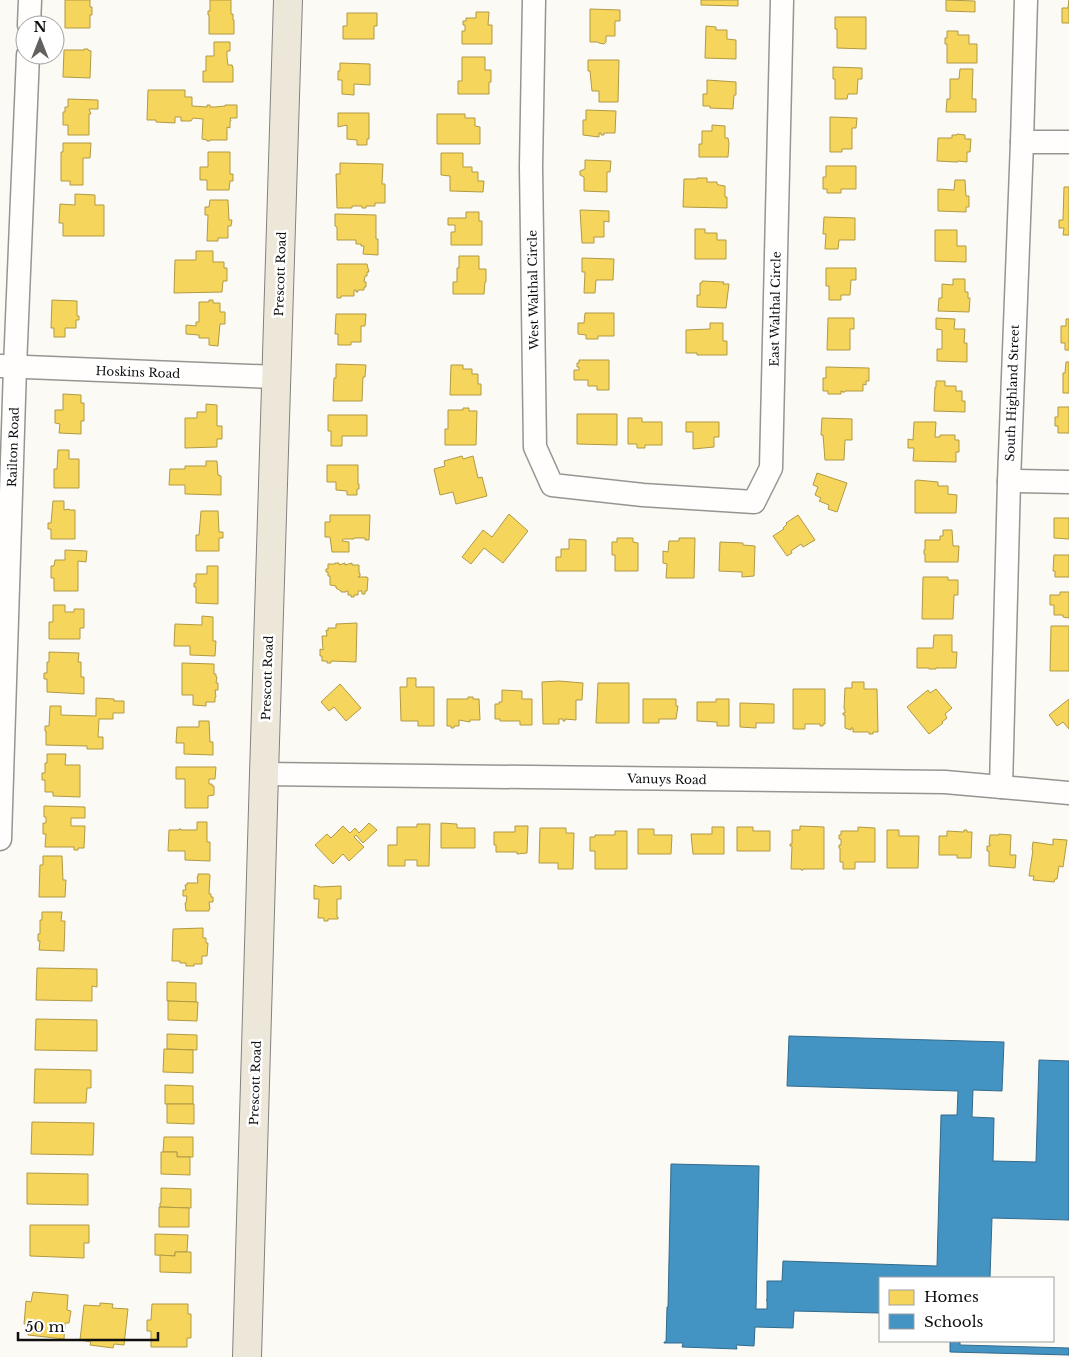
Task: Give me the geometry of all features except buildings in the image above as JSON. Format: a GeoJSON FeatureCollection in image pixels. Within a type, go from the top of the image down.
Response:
{"type":"FeatureCollection","features":[{"type":"Feature","properties":{"kind":"main road","name":"Prescott Road"},"geometry":{"type":"LineString","coordinates":[[247,1357],[288,0]]}},
{"type":"Feature","properties":{"kind":"street"},"geometry":{"type":"LineString","coordinates":[[29,15],[30,0]]}},
{"type":"Feature","properties":{"kind":"street","name":"West Walthal Circle"},"geometry":{"type":"LineString","coordinates":[[534,0],[531,168],[535,447],[552,485],[642,495]]}},
{"type":"Feature","properties":{"kind":"street","name":"East Walthal Circle"},"geometry":{"type":"LineString","coordinates":[[642,495],[754,502],[771,468],[782,0]]}},
{"type":"Feature","properties":{"kind":"street","name":"South Highland Street"},"geometry":{"type":"LineString","coordinates":[[1001,787],[1009,481],[1026,0]]}},
{"type":"Feature","properties":{"kind":"street","name":"Railton Road"},"geometry":{"type":"LineString","coordinates":[[0,839],[8,367],[27,65]]}},
{"type":"Feature","properties":{"kind":"street"},"geometry":{"type":"LineString","coordinates":[[1022,142],[1069,142]]}},
{"type":"Feature","properties":{"kind":"street","name":"Hoskins Road"},"geometry":{"type":"LineString","coordinates":[[8,367],[276,377]]}},
{"type":"Feature","properties":{"kind":"street"},"geometry":{"type":"LineString","coordinates":[[1009,481],[1069,482]]}},
{"type":"Feature","properties":{"kind":"street","name":"Vanuys Road"},"geometry":{"type":"LineString","coordinates":[[264,774],[945,782],[1069,793]]}}]}
